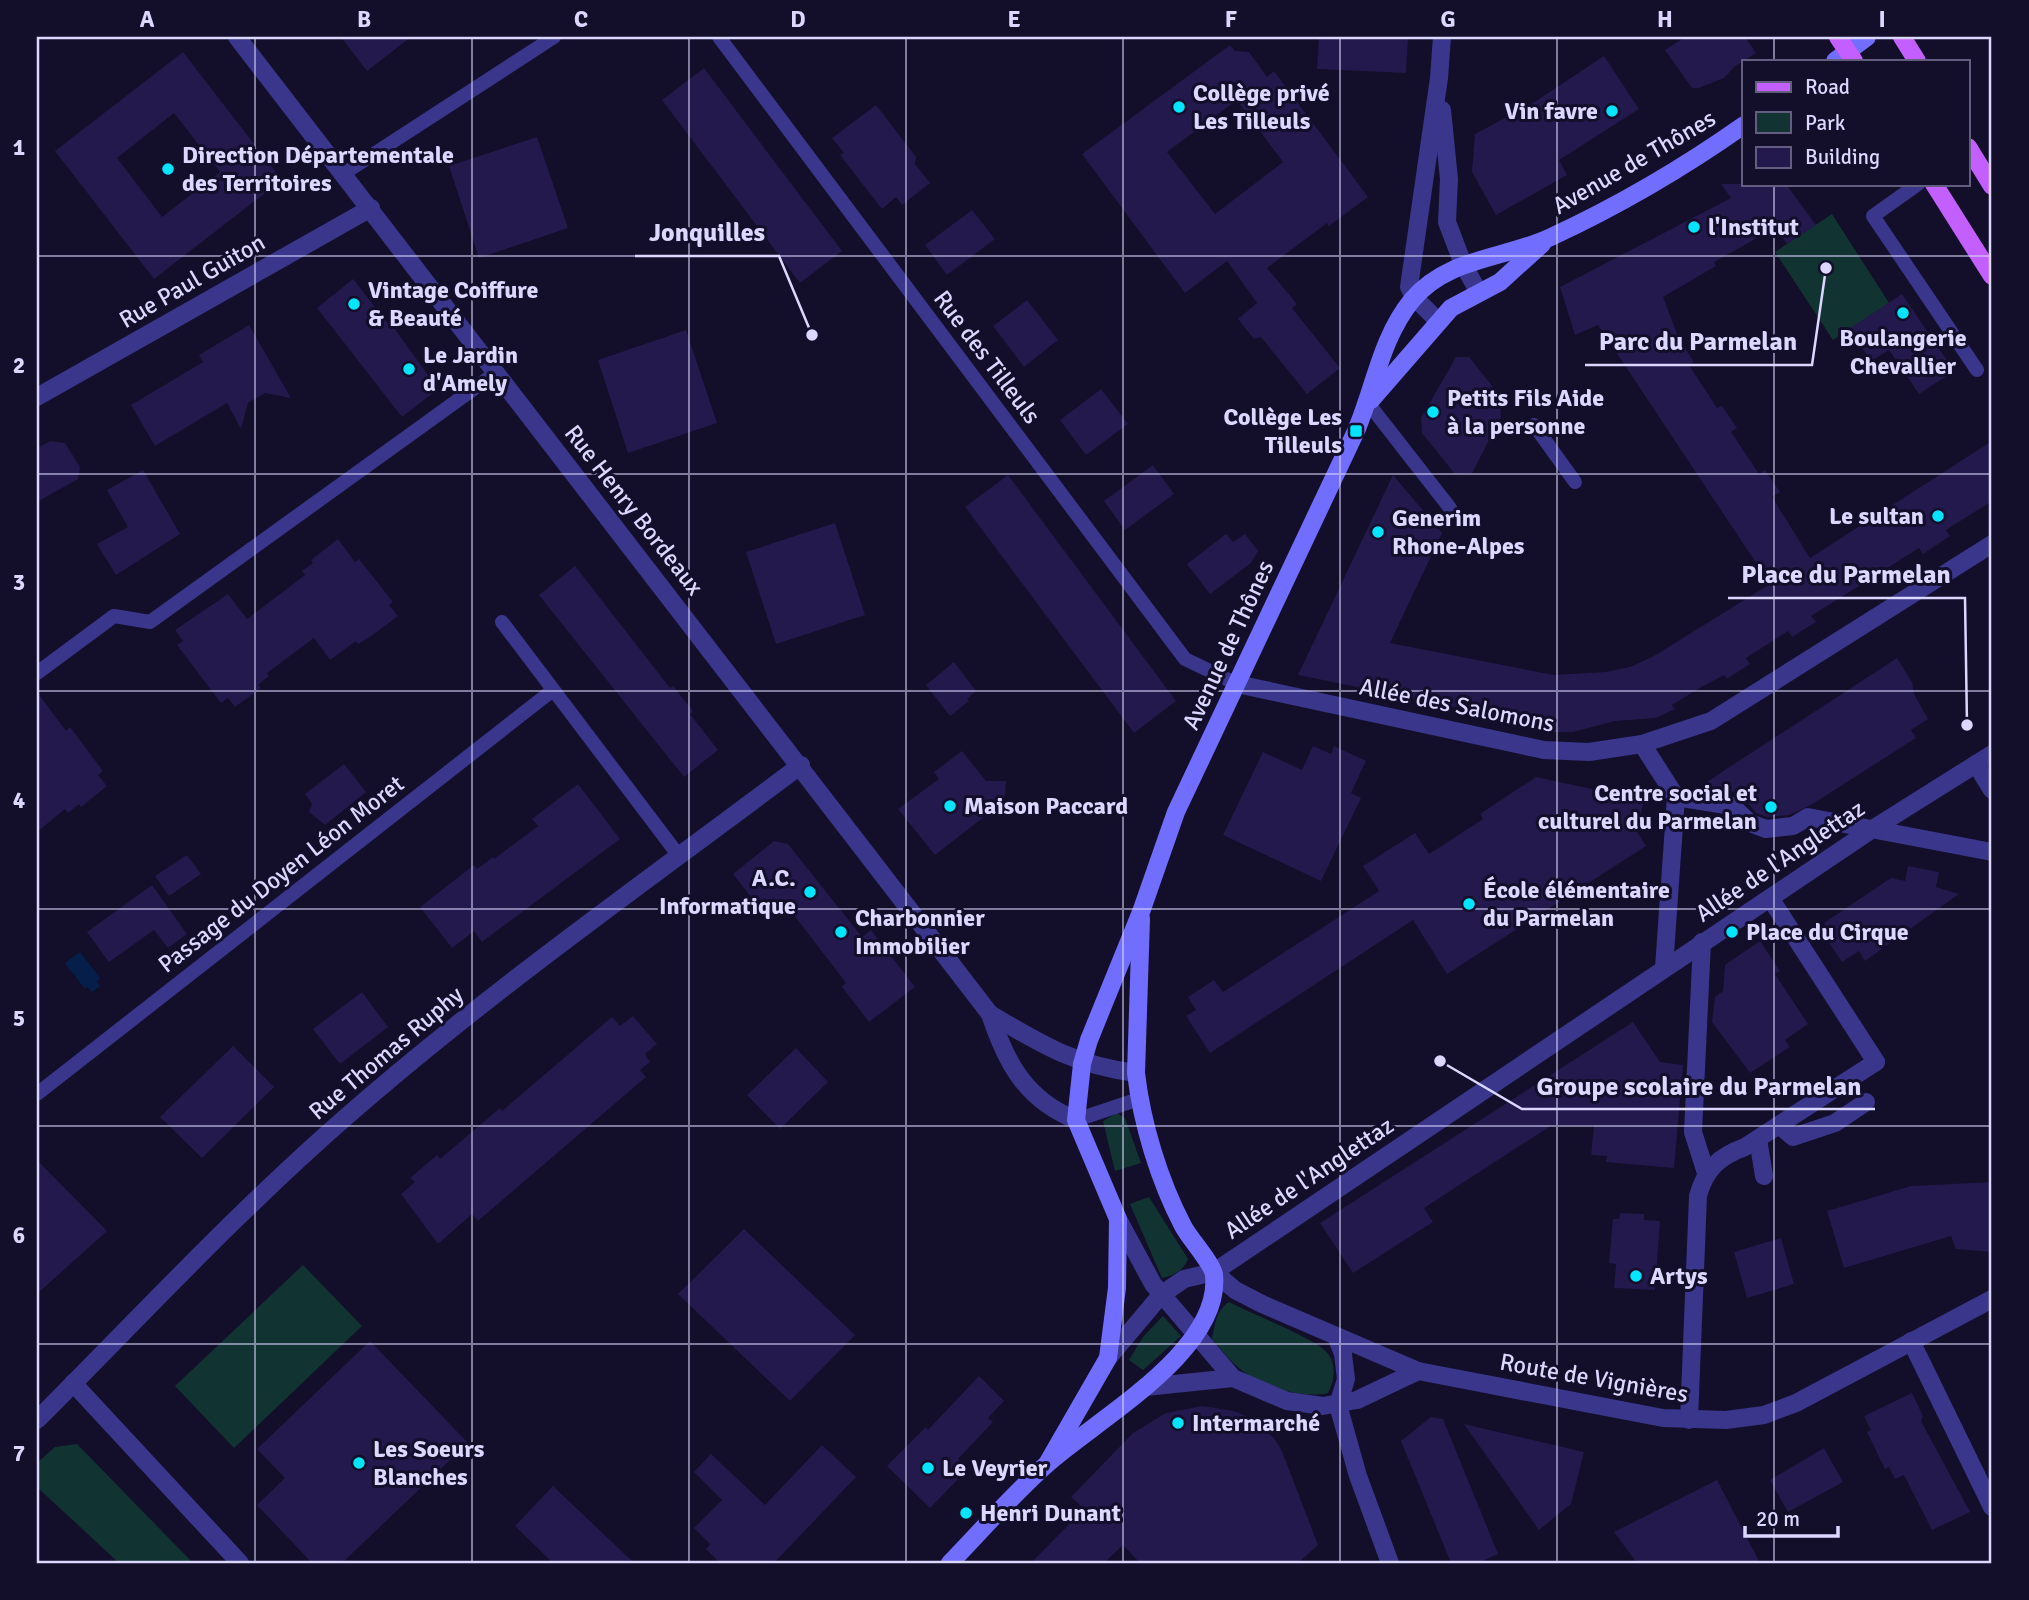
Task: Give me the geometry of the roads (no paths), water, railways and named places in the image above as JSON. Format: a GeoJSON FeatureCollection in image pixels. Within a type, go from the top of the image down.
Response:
{"type":"FeatureCollection","features":[{"type":"Feature","properties":{"kind":"main road"},"geometry":{"type":"LineString","coordinates":[[1847,54],[1867,37]]}},
{"type":"Feature","properties":{"kind":"main road"},"geometry":{"type":"LineString","coordinates":[[1902,37],[1916,60]]}},
{"type":"Feature","properties":{"kind":"main road","name":"Avenue de Thônes"},"geometry":{"type":"LineString","coordinates":[[1076,1120],[1082,1064],[1099,1009],[1141,912],[1177,811],[1368,403],[1384,348],[1397,320],[1428,285],[1463,264],[1547,239],[1674,171],[1742,126]]}},
{"type":"Feature","properties":{"kind":"main road"},"geometry":{"type":"LineString","coordinates":[[1969,149],[1992,186]]}},
{"type":"Feature","properties":{"kind":"main road"},"geometry":{"type":"LineString","coordinates":[[1935,186],[1992,276]]}},
{"type":"Feature","properties":{"kind":"main road","name":"Avenue de Thônes"},"geometry":{"type":"LineString","coordinates":[[1368,403],[1408,360],[1438,321],[1463,299],[1500,282],[1547,239]]}},
{"type":"Feature","properties":{"kind":"main road"},"geometry":{"type":"LineString","coordinates":[[950,1563],[1046,1464],[1145,1387],[1196,1335],[1212,1304],[1214,1272],[1182,1224],[1151,1143],[1139,1099],[1136,1073],[1141,983],[1141,912]]}},
{"type":"Feature","properties":{"kind":"main road"},"geometry":{"type":"LineString","coordinates":[[1046,1464],[1108,1358],[1117,1288],[1118,1219],[1076,1120]]}},
{"type":"Feature","properties":{"kind":"street","name":"Rue Henry Bordeaux"},"geometry":{"type":"LineString","coordinates":[[237,37],[801,765],[990,1014],[1003,1054],[1021,1080],[1052,1111],[1076,1120]]}},
{"type":"Feature","properties":{"kind":"street"},"geometry":{"type":"LineString","coordinates":[[1438,321],[1414,298],[1409,287],[1439,78],[1442,37]]}},
{"type":"Feature","properties":{"kind":"street"},"geometry":{"type":"LineString","coordinates":[[1439,78],[1448,179],[1447,222],[1463,264],[1478,291]]}},
{"type":"Feature","properties":{"kind":"street","name":"Rue Paul Guiton"},"geometry":{"type":"LineString","coordinates":[[37,397],[371,208]]}},
{"type":"Feature","properties":{"kind":"street","name":"Allée des Salomons"},"geometry":{"type":"LineString","coordinates":[[1237,684],[1544,750],[1589,752],[1642,744],[1711,721],[1992,544]]}},
{"type":"Feature","properties":{"kind":"street"},"geometry":{"type":"LineString","coordinates":[[1642,744],[1676,797],[1664,968]]}},
{"type":"Feature","properties":{"kind":"street","name":"Allée de l'Anglettaz"},"geometry":{"type":"LineString","coordinates":[[1108,1358],[1161,1295],[1184,1279],[1214,1272],[1702,942],[1992,754]]}},
{"type":"Feature","properties":{"kind":"street"},"geometry":{"type":"LineString","coordinates":[[1976,764],[1992,790]]}},
{"type":"Feature","properties":{"kind":"street","name":"Rue Thomas Ruphy"},"geometry":{"type":"LineString","coordinates":[[37,1420],[253,1202],[344,1118],[474,1010],[801,765]]}},
{"type":"Feature","properties":{"kind":"street"},"geometry":{"type":"LineString","coordinates":[[1676,797],[1732,806],[1750,823],[1766,828],[1793,826],[1808,817],[1992,852]]}},
{"type":"Feature","properties":{"kind":"street"},"geometry":{"type":"LineString","coordinates":[[1689,1420],[1698,1196],[1706,1173],[1724,1156],[1758,1139],[1876,1062],[1770,898]]}},
{"type":"Feature","properties":{"kind":"street"},"geometry":{"type":"LineString","coordinates":[[1702,942],[1693,1132],[1706,1173]]}},
{"type":"Feature","properties":{"kind":"street","name":"Rue Henry Bordeaux"},"geometry":{"type":"LineString","coordinates":[[990,1014],[1043,1046],[1082,1064],[1136,1073]]}},
{"type":"Feature","properties":{"kind":"street"},"geometry":{"type":"LineString","coordinates":[[1779,1125],[1793,1137],[1835,1124],[1866,1102]]}},
{"type":"Feature","properties":{"kind":"street"},"geometry":{"type":"LineString","coordinates":[[1758,1139],[1764,1176]]}},
{"type":"Feature","properties":{"kind":"street"},"geometry":{"type":"LineString","coordinates":[[1118,1219],[1161,1295],[1233,1378],[1266,1394],[1305,1406],[1338,1405],[1357,1400],[1418,1371]]}},
{"type":"Feature","properties":{"kind":"street","name":"Route de Vignières"},"geometry":{"type":"LineString","coordinates":[[1214,1272],[1244,1295],[1418,1371],[1631,1413],[1689,1420],[1726,1420],[1780,1410],[1992,1299]]}},
{"type":"Feature","properties":{"kind":"street"},"geometry":{"type":"LineString","coordinates":[[1336,1336],[1343,1354],[1346,1379],[1338,1405],[1358,1476],[1390,1563]]}},
{"type":"Feature","properties":{"kind":"street"},"geometry":{"type":"LineString","coordinates":[[1911,1342],[1992,1507]]}},
{"type":"Feature","properties":{"kind":"street"},"geometry":{"type":"LineString","coordinates":[[1145,1387],[1233,1378]]}},
{"type":"Feature","properties":{"kind":"street"},"geometry":{"type":"LineString","coordinates":[[73,1383],[240,1563]]}},
{"type":"Feature","properties":{"kind":"lane"},"geometry":{"type":"LineString","coordinates":[[343,174],[554,37]]}},
{"type":"Feature","properties":{"kind":"lane","name":"Rue des Tilleuls"},"geometry":{"type":"LineString","coordinates":[[719,37],[1185,659],[1237,684]]}},
{"type":"Feature","properties":{"kind":"lane"},"geometry":{"type":"LineString","coordinates":[[1915,186],[1873,216],[1977,370]]}},
{"type":"Feature","properties":{"kind":"lane"},"geometry":{"type":"LineString","coordinates":[[37,673],[114,616],[150,622],[497,372]]}},
{"type":"Feature","properties":{"kind":"lane"},"geometry":{"type":"LineString","coordinates":[[1368,403],[1450,508]]}},
{"type":"Feature","properties":{"kind":"lane"},"geometry":{"type":"LineString","coordinates":[[1534,425],[1575,482]]}},
{"type":"Feature","properties":{"kind":"lane"},"geometry":{"type":"LineString","coordinates":[[502,622],[679,856]]}},
{"type":"Feature","properties":{"kind":"lane","name":"Passage du Doyen Léon Moret"},"geometry":{"type":"LineString","coordinates":[[37,1094],[553,690]]}},
{"type":"Feature","properties":{"kind":"lane"},"geometry":{"type":"LineString","coordinates":[[1076,1120],[1139,1099]]}},
{"type":"Feature","properties":{"kind":"water"},"geometry":{"type":"Polygon","coordinates":[[[80,952],[100,978],[97,981],[100,986],[92,992],[88,987],[85,989],[65,963],[80,952]]]}},
{"type":"Feature","properties":{"kind":"place","name":"Collège privé Les Tilleuls"},"geometry":{"type":"Point","coordinates":[1179,107]}},
{"type":"Feature","properties":{"kind":"place","name":"Vin favre"},"geometry":{"type":"Point","coordinates":[1612,111]}},
{"type":"Feature","properties":{"kind":"place","name":"Direction Départementale des Territoires"},"geometry":{"type":"Point","coordinates":[168,169]}},
{"type":"Feature","properties":{"kind":"place","name":"l'Institut"},"geometry":{"type":"Point","coordinates":[1694,227]}},
{"type":"Feature","properties":{"kind":"place","name":"Parc du Parmelan"},"geometry":{"type":"Point","coordinates":[1826,268]}},
{"type":"Feature","properties":{"kind":"place","name":"Vintage Coiffure & Beauté"},"geometry":{"type":"Point","coordinates":[354,304]}},
{"type":"Feature","properties":{"kind":"place","name":"Boulangerie Chevallier"},"geometry":{"type":"Point","coordinates":[1903,313]}},
{"type":"Feature","properties":{"kind":"place","name":"Jonquilles"},"geometry":{"type":"Point","coordinates":[812,335]}},
{"type":"Feature","properties":{"kind":"place","name":"Le Jardin d'Amely"},"geometry":{"type":"Point","coordinates":[409,369]}},
{"type":"Feature","properties":{"kind":"place","name":"Petits Fils Aide à la personne"},"geometry":{"type":"Point","coordinates":[1433,412]}},
{"type":"Feature","properties":{"kind":"place","name":"Collège Les Tilleuls"},"geometry":{"type":"Point","coordinates":[1356,431]}},
{"type":"Feature","properties":{"kind":"place","name":"Le sultan"},"geometry":{"type":"Point","coordinates":[1938,516]}},
{"type":"Feature","properties":{"kind":"place","name":"Generim Rhone-Alpes"},"geometry":{"type":"Point","coordinates":[1378,532]}},
{"type":"Feature","properties":{"kind":"place","name":"Place du Parmelan"},"geometry":{"type":"Point","coordinates":[1967,725]}},
{"type":"Feature","properties":{"kind":"place","name":"Maison Paccard"},"geometry":{"type":"Point","coordinates":[950,806]}},
{"type":"Feature","properties":{"kind":"place","name":"Centre social et culturel du Parmelan"},"geometry":{"type":"Point","coordinates":[1771,807]}},
{"type":"Feature","properties":{"kind":"place","name":"A.C. Informatique"},"geometry":{"type":"Point","coordinates":[810,892]}},
{"type":"Feature","properties":{"kind":"place","name":"École élémentaire du Parmelan"},"geometry":{"type":"Point","coordinates":[1469,904]}},
{"type":"Feature","properties":{"kind":"place","name":"Charbonnier Immobilier"},"geometry":{"type":"Point","coordinates":[841,932]}},
{"type":"Feature","properties":{"kind":"place","name":"Place du Cirque"},"geometry":{"type":"Point","coordinates":[1732,932]}},
{"type":"Feature","properties":{"kind":"place","name":"Groupe scolaire du Parmelan"},"geometry":{"type":"Point","coordinates":[1440,1061]}},
{"type":"Feature","properties":{"kind":"place","name":"Artys"},"geometry":{"type":"Point","coordinates":[1636,1276]}},
{"type":"Feature","properties":{"kind":"place","name":"Intermarché"},"geometry":{"type":"Point","coordinates":[1178,1423]}},
{"type":"Feature","properties":{"kind":"place","name":"Les Soeurs Blanches"},"geometry":{"type":"Point","coordinates":[359,1463]}},
{"type":"Feature","properties":{"kind":"place","name":"Le Veyrier"},"geometry":{"type":"Point","coordinates":[928,1468]}},
{"type":"Feature","properties":{"kind":"place","name":"Henri Dunant"},"geometry":{"type":"Point","coordinates":[966,1513]}}]}
